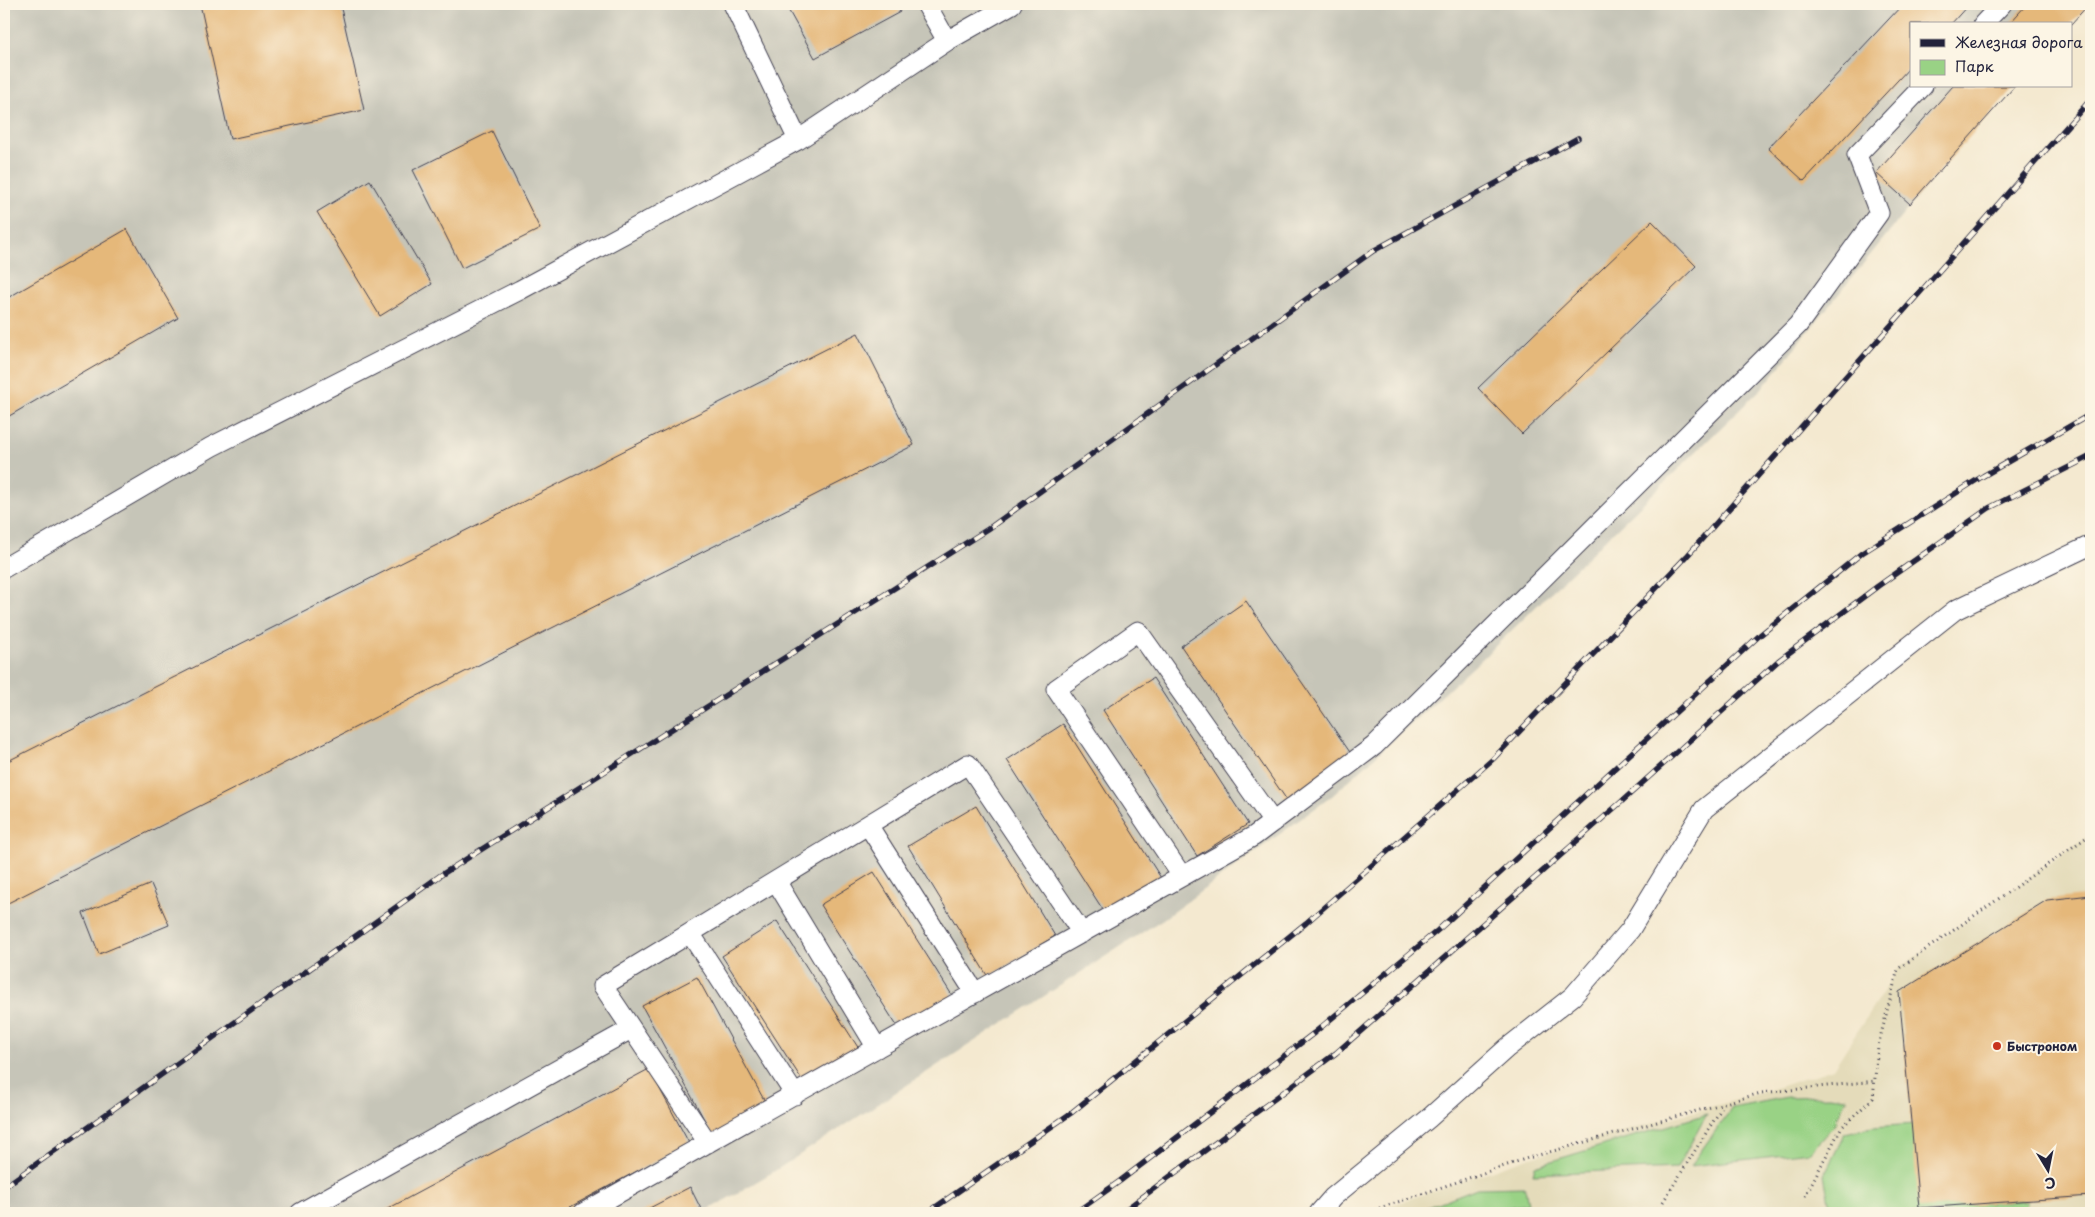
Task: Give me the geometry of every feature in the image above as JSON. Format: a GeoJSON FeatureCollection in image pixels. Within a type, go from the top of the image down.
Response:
{"type":"FeatureCollection","features":[{"type":"Feature","properties":{"kind":"lane"},"geometry":{"type":"LineString","coordinates":[[733,4],[798,140]]}},
{"type":"Feature","properties":{"kind":"lane"},"geometry":{"type":"LineString","coordinates":[[926,4],[947,41]]}},
{"type":"Feature","properties":{"kind":"lane"},"geometry":{"type":"LineString","coordinates":[[4,568],[211,447],[520,290],[798,140],[947,41],[1012,4]]}},
{"type":"Feature","properties":{"kind":"lane"},"geometry":{"type":"LineString","coordinates":[[1985,22],[2002,4]]}},
{"type":"Feature","properties":{"kind":"lane"},"geometry":{"type":"LineString","coordinates":[[583,1213],[1254,836],[1374,746],[1798,325],[1879,212],[1857,155],[1921,88]]}},
{"type":"Feature","properties":{"kind":"lane"},"geometry":{"type":"LineString","coordinates":[[1319,1213],[1333,1198],[1428,1119],[1507,1048],[1573,996],[1630,930],[1704,808],[1955,610],[2091,545]]}},
{"type":"Feature","properties":{"kind":"lane"},"geometry":{"type":"LineString","coordinates":[[1182,876],[1056,688],[1138,631],[1273,822]]}},
{"type":"Feature","properties":{"kind":"lane"},"geometry":{"type":"LineString","coordinates":[[708,1144],[603,986],[968,764],[1082,933]]}},
{"type":"Feature","properties":{"kind":"lane"},"geometry":{"type":"LineString","coordinates":[[868,825],[975,993]]}},
{"type":"Feature","properties":{"kind":"lane"},"geometry":{"type":"LineString","coordinates":[[776,881],[877,1048]]}},
{"type":"Feature","properties":{"kind":"lane"},"geometry":{"type":"LineString","coordinates":[[690,933],[795,1094]]}},
{"type":"Feature","properties":{"kind":"lane"},"geometry":{"type":"LineString","coordinates":[[300,1213],[632,1029]]}},
{"type":"Feature","properties":{"kind":"path"},"geometry":{"type":"LineString","coordinates":[[1805,1196],[1840,1128],[1872,1098],[1878,1046],[1898,969],[2087,837],[2091,837]]}},
{"type":"Feature","properties":{"kind":"path"},"geometry":{"type":"LineString","coordinates":[[1364,1213],[1528,1158],[1761,1094],[1875,1081]]}},
{"type":"Feature","properties":{"kind":"path"},"geometry":{"type":"LineString","coordinates":[[1663,1202],[1725,1104]]}},
{"type":"Feature","properties":{"kind":"path"},"geometry":{"type":"LineString","coordinates":[[1358,1213],[1366,1207]]}},
{"type":"Feature","properties":{"kind":"shaded area"},"geometry":{"type":"Polygon","coordinates":[[[4,4],[2066,4],[2052,22],[1910,22],[1910,88],[2002,88],[1953,153],[1763,387],[1483,658],[1332,796],[1163,919],[773,1172],[703,1213],[4,1213],[4,4]]]}},
{"type":"Feature","properties":{"kind":"shaded area","name":"Быстроном"},"geometry":{"type":"Polygon","coordinates":[[[2087,837],[2091,837],[2091,1213],[1369,1213],[1528,1158],[1761,1093],[1833,1069],[1898,969],[2087,837]]]}},
{"type":"Feature","properties":{"kind":"green space"},"geometry":{"type":"Polygon","coordinates":[[[1829,1096],[1847,1098],[1834,1125],[1810,1152],[1690,1166],[1732,1108],[1787,1097],[1829,1096]]]}},
{"type":"Feature","properties":{"kind":"green space"},"geometry":{"type":"Polygon","coordinates":[[[1707,1114],[1677,1168],[1533,1174],[1535,1166],[1707,1114]]]}},
{"type":"Feature","properties":{"kind":"green space"},"geometry":{"type":"Polygon","coordinates":[[[1914,1124],[1920,1207],[2027,1201],[2026,1213],[1831,1213],[1824,1175],[1845,1133],[1873,1127],[1914,1124]]]}},
{"type":"Feature","properties":{"kind":"green space"},"geometry":{"type":"Polygon","coordinates":[[[1525,1187],[1528,1204],[1472,1213],[1412,1213],[1477,1188],[1525,1187]]]}},
{"type":"Feature","properties":{"kind":"building"},"geometry":{"type":"Polygon","coordinates":[[[200,4],[340,4],[364,110],[230,139],[200,4]]]}},
{"type":"Feature","properties":{"kind":"building"},"geometry":{"type":"Polygon","coordinates":[[[785,4],[896,4],[900,12],[815,58],[785,4]]]}},
{"type":"Feature","properties":{"kind":"building"},"geometry":{"type":"Polygon","coordinates":[[[1903,4],[1969,4],[1953,22],[1910,22],[1910,67],[1804,181],[1768,148],[1903,4]]]}},
{"type":"Feature","properties":{"kind":"building"},"geometry":{"type":"Polygon","coordinates":[[[2027,4],[2089,4],[2072,23],[2011,22],[2027,4]]]}},
{"type":"Feature","properties":{"kind":"building"},"geometry":{"type":"Polygon","coordinates":[[[1951,88],[2013,88],[1910,204],[1876,173],[1951,88]]]}},
{"type":"Feature","properties":{"kind":"building"},"geometry":{"type":"Polygon","coordinates":[[[492,131],[540,229],[462,268],[413,170],[492,131]]]}},
{"type":"Feature","properties":{"kind":"building"},"geometry":{"type":"Polygon","coordinates":[[[370,180],[432,284],[380,316],[317,212],[370,180]]]}},
{"type":"Feature","properties":{"kind":"building"},"geometry":{"type":"Polygon","coordinates":[[[1652,221],[1696,266],[1522,434],[1478,388],[1652,221]]]}},
{"type":"Feature","properties":{"kind":"building"},"geometry":{"type":"Polygon","coordinates":[[[127,229],[178,318],[4,419],[4,300],[127,229]]]}},
{"type":"Feature","properties":{"kind":"building"},"geometry":{"type":"Polygon","coordinates":[[[858,333],[914,445],[4,905],[4,763],[858,333]]]}},
{"type":"Feature","properties":{"kind":"building"},"geometry":{"type":"Polygon","coordinates":[[[1246,601],[1356,761],[1291,806],[1181,646],[1246,601]]]}},
{"type":"Feature","properties":{"kind":"building"},"geometry":{"type":"Polygon","coordinates":[[[1153,678],[1248,824],[1197,856],[1103,710],[1153,678]]]}},
{"type":"Feature","properties":{"kind":"building"},"geometry":{"type":"Polygon","coordinates":[[[1063,724],[1161,878],[1105,913],[1007,760],[1063,724]]]}},
{"type":"Feature","properties":{"kind":"building"},"geometry":{"type":"Polygon","coordinates":[[[976,806],[1055,936],[988,977],[908,846],[976,806]]]}},
{"type":"Feature","properties":{"kind":"building"},"geometry":{"type":"Polygon","coordinates":[[[874,872],[957,1003],[904,1037],[820,905],[874,872]]]}},
{"type":"Feature","properties":{"kind":"building"},"geometry":{"type":"Polygon","coordinates":[[[151,884],[169,925],[99,954],[83,913],[151,884]]]}},
{"type":"Feature","properties":{"kind":"building","name":"Быстроном"},"geometry":{"type":"Polygon","coordinates":[[[2091,895],[2091,1196],[1919,1208],[1899,992],[2047,900],[2091,895]]]}},
{"type":"Feature","properties":{"kind":"building"},"geometry":{"type":"Polygon","coordinates":[[[777,921],[861,1052],[806,1086],[722,956],[777,921]]]}},
{"type":"Feature","properties":{"kind":"building"},"geometry":{"type":"Polygon","coordinates":[[[697,977],[769,1109],[715,1139],[642,1006],[697,977]]]}},
{"type":"Feature","properties":{"kind":"building"},"geometry":{"type":"Polygon","coordinates":[[[649,1069],[689,1143],[559,1213],[380,1213],[649,1069]]]}},
{"type":"Feature","properties":{"kind":"building"},"geometry":{"type":"Polygon","coordinates":[[[690,1187],[703,1213],[640,1213],[690,1187]]]}},
{"type":"Feature","properties":{"kind":"railway"},"geometry":{"type":"LineString","coordinates":[[927,1213],[1071,1113],[1306,923],[1493,759],[1687,556],[2091,99]]}},
{"type":"Feature","properties":{"kind":"railway"},"geometry":{"type":"LineString","coordinates":[[4,1187],[441,875],[988,529],[1373,251],[1578,138]]}},
{"type":"Feature","properties":{"kind":"railway"},"geometry":{"type":"LineString","coordinates":[[1075,1213],[1120,1181],[1314,1033],[1438,930],[1760,635],[1862,553],[1983,476],[2091,414]]}},
{"type":"Feature","properties":{"kind":"railway"},"geometry":{"type":"LineString","coordinates":[[1121,1213],[1336,1053],[1778,661],[1878,586],[1989,508],[2091,456]]}},
{"type":"Feature","properties":{"kind":"place","name":"Быстроном"},"geometry":{"type":"Point","coordinates":[1997,1046]}}]}
